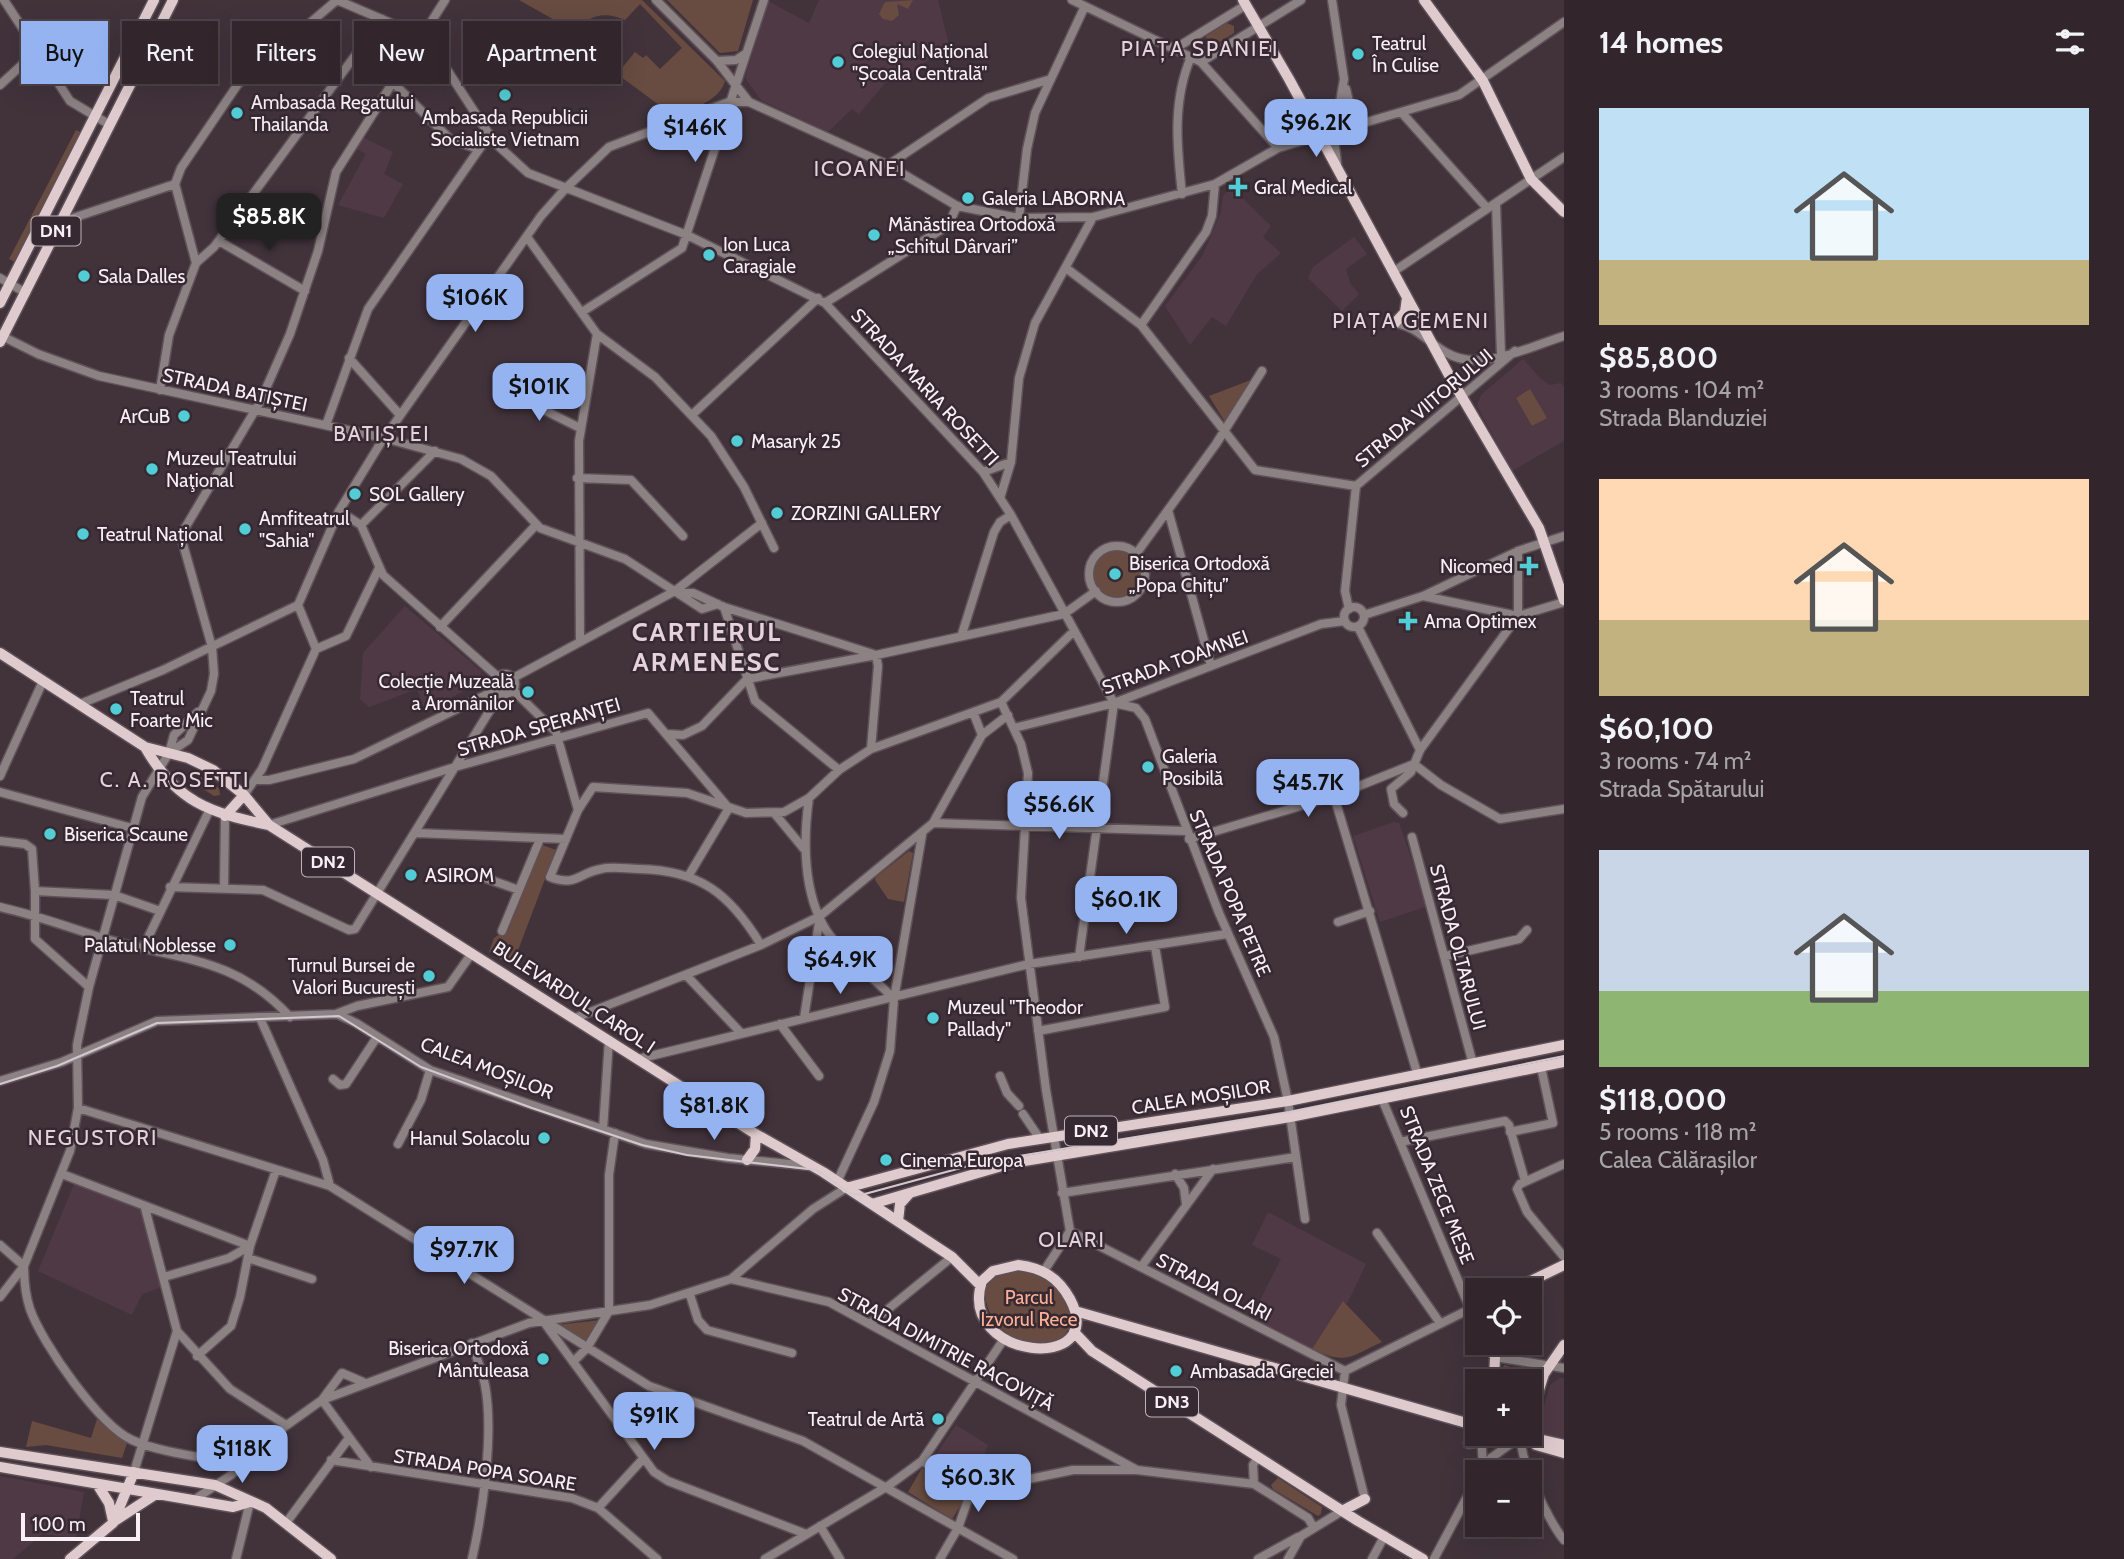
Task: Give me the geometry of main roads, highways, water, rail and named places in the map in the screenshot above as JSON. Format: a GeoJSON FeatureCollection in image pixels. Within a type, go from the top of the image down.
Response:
{"type":"FeatureCollection","features":[{"type":"Feature","properties":{"kind":"main road","name":"DN1"},"geometry":{"type":"LineString","coordinates":[[0,303],[153,0]]}},
{"type":"Feature","properties":{"kind":"main road","name":"DN1"},"geometry":{"type":"LineString","coordinates":[[1,338],[173,0]]}},
{"type":"Feature","properties":{"kind":"main road"},"geometry":{"type":"LineString","coordinates":[[1424,0],[1483,81],[1531,179],[1564,212]]}},
{"type":"Feature","properties":{"kind":"main road"},"geometry":{"type":"LineString","coordinates":[[1245,3],[1338,167],[1430,341],[1545,541],[1564,601]]}},
{"type":"Feature","properties":{"kind":"main road"},"geometry":{"type":"LineString","coordinates":[[1395,323],[1405,312],[1407,298]]}},
{"type":"Feature","properties":{"kind":"main road","name":"DN2"},"geometry":{"type":"LineString","coordinates":[[0,653],[145,747],[213,770],[244,795],[268,825]]}},
{"type":"Feature","properties":{"kind":"main road","name":"DN2"},"geometry":{"type":"LineString","coordinates":[[145,747],[158,769],[183,794],[209,811],[268,825]]}},
{"type":"Feature","properties":{"kind":"main road"},"geometry":{"type":"LineString","coordinates":[[225,816],[244,795]]}},
{"type":"Feature","properties":{"kind":"main road","name":"BULEVARDUL CAROL I"},"geometry":{"type":"LineString","coordinates":[[268,825],[898,1221],[982,1281]]}},
{"type":"Feature","properties":{"kind":"main road","name":"CALEA MOȘILOR"},"geometry":{"type":"LineString","coordinates":[[841,1185],[988,1148],[1287,1101],[1564,1045]]}},
{"type":"Feature","properties":{"kind":"main road","name":"CALEA MOȘILOR"},"geometry":{"type":"LineString","coordinates":[[872,1205],[1012,1163],[1290,1117],[1564,1062]]}},
{"type":"Feature","properties":{"kind":"main road"},"geometry":{"type":"LineString","coordinates":[[747,1160],[755,1149],[756,1134]]}},
{"type":"Feature","properties":{"kind":"main road"},"geometry":{"type":"LineString","coordinates":[[898,1221],[900,1204],[910,1193]]}},
{"type":"Feature","properties":{"kind":"main road"},"geometry":{"type":"LineString","coordinates":[[982,1281],[1005,1267],[1018,1265],[1044,1271],[1060,1284],[1075,1311],[1075,1330]]}},
{"type":"Feature","properties":{"kind":"main road"},"geometry":{"type":"LineString","coordinates":[[1537,1278],[1564,1265]]}},
{"type":"Feature","properties":{"kind":"main road","name":"DN3"},"geometry":{"type":"LineString","coordinates":[[982,1281],[982,1310],[989,1324],[1004,1339],[1023,1348],[1035,1349],[1063,1343],[1086,1348],[1342,1511],[1423,1559]]}},
{"type":"Feature","properties":{"kind":"main road"},"geometry":{"type":"LineString","coordinates":[[1075,1311],[1102,1321],[1465,1423]]}},
{"type":"Feature","properties":{"kind":"main road"},"geometry":{"type":"LineString","coordinates":[[1063,1343],[1075,1330],[1102,1321]]}},
{"type":"Feature","properties":{"kind":"main road","name":"DN3"},"geometry":{"type":"LineString","coordinates":[[1075,1330],[1086,1348]]}},
{"type":"Feature","properties":{"kind":"main road"},"geometry":{"type":"LineString","coordinates":[[1542,1384],[1548,1367],[1564,1345]]}},
{"type":"Feature","properties":{"kind":"main road"},"geometry":{"type":"LineString","coordinates":[[1542,1439],[1564,1445]]}},
{"type":"Feature","properties":{"kind":"main road"},"geometry":{"type":"LineString","coordinates":[[1540,1446],[1564,1453]]}},
{"type":"Feature","properties":{"kind":"main road"},"geometry":{"type":"LineString","coordinates":[[0,1452],[215,1485],[266,1508],[331,1559]]}},
{"type":"Feature","properties":{"kind":"main road"},"geometry":{"type":"LineString","coordinates":[[0,1467],[233,1507],[250,1502]]}},
{"type":"Feature","properties":{"kind":"main road"},"geometry":{"type":"LineString","coordinates":[[113,1523],[134,1472]]}},
{"type":"Feature","properties":{"kind":"main road"},"geometry":{"type":"LineString","coordinates":[[97,1484],[109,1503],[113,1523]]}},
{"type":"Feature","properties":{"kind":"main road"},"geometry":{"type":"LineString","coordinates":[[70,1559],[113,1523],[156,1494]]}},
{"type":"Feature","properties":{"kind":"main road"},"geometry":{"type":"LineString","coordinates":[[1342,1511],[1365,1499]]}},
{"type":"Feature","properties":{"kind":"tram line"},"geometry":{"type":"LineString","coordinates":[[0,1084],[57,1066],[157,1023],[339,1016],[421,1067],[532,1108],[642,1145],[687,1155],[817,1170],[849,1193],[861,1195],[983,1162],[1289,1112],[1564,1056]]}},
{"type":"Feature","properties":{"kind":"place","name":"Teatrul În Culise"},"geometry":{"type":"Point","coordinates":[1358,54]}},
{"type":"Feature","properties":{"kind":"place","name":"Colegiul Național \"Școala Centrală\""},"geometry":{"type":"Point","coordinates":[838,62]}},
{"type":"Feature","properties":{"kind":"place","name":"Ambasada Republicii Socialiste Vietnam"},"geometry":{"type":"Point","coordinates":[505,95]}},
{"type":"Feature","properties":{"kind":"place","name":"Ambasada Regatului Thailanda"},"geometry":{"type":"Point","coordinates":[237,113]}},
{"type":"Feature","properties":{"kind":"place","name":"Gral Medical"},"geometry":{"type":"Point","coordinates":[1238,187]}},
{"type":"Feature","properties":{"kind":"place","name":"Galeria LABORNA"},"geometry":{"type":"Point","coordinates":[968,198]}},
{"type":"Feature","properties":{"kind":"place","name":"Mănăstirea Ortodoxă „Schitul Dârvari”"},"geometry":{"type":"Point","coordinates":[874,235]}},
{"type":"Feature","properties":{"kind":"place","name":"Ion Luca Caragiale"},"geometry":{"type":"Point","coordinates":[709,255]}},
{"type":"Feature","properties":{"kind":"place","name":"Sala Dalles"},"geometry":{"type":"Point","coordinates":[84,276]}},
{"type":"Feature","properties":{"kind":"place","name":"ArCuB"},"geometry":{"type":"Point","coordinates":[184,416]}},
{"type":"Feature","properties":{"kind":"place","name":"Masaryk 25"},"geometry":{"type":"Point","coordinates":[737,441]}},
{"type":"Feature","properties":{"kind":"place","name":"Muzeul Teatrului Naţional"},"geometry":{"type":"Point","coordinates":[152,469]}},
{"type":"Feature","properties":{"kind":"place","name":"SOL Gallery"},"geometry":{"type":"Point","coordinates":[355,494]}},
{"type":"Feature","properties":{"kind":"place","name":"ZORZINI GALLERY"},"geometry":{"type":"Point","coordinates":[777,513]}},
{"type":"Feature","properties":{"kind":"place","name":"Amfiteatrul \"Sahia\""},"geometry":{"type":"Point","coordinates":[245,529]}},
{"type":"Feature","properties":{"kind":"place","name":"Teatrul Național"},"geometry":{"type":"Point","coordinates":[83,534]}},
{"type":"Feature","properties":{"kind":"place","name":"Nicomed"},"geometry":{"type":"Point","coordinates":[1529,566]}},
{"type":"Feature","properties":{"kind":"place","name":"Biserica Ortodoxă „Popa Chițu”"},"geometry":{"type":"Point","coordinates":[1115,574]}},
{"type":"Feature","properties":{"kind":"place","name":"Ama Optimex"},"geometry":{"type":"Point","coordinates":[1408,621]}},
{"type":"Feature","properties":{"kind":"place","name":"Colecție Muzeală a Aromânilor"},"geometry":{"type":"Point","coordinates":[528,692]}},
{"type":"Feature","properties":{"kind":"place","name":"Teatrul Foarte Mic"},"geometry":{"type":"Point","coordinates":[116,709]}},
{"type":"Feature","properties":{"kind":"place","name":"Galeria Posibilă"},"geometry":{"type":"Point","coordinates":[1148,767]}},
{"type":"Feature","properties":{"kind":"place","name":"Biserica Scaune"},"geometry":{"type":"Point","coordinates":[50,834]}},
{"type":"Feature","properties":{"kind":"place","name":"ASIROM"},"geometry":{"type":"Point","coordinates":[411,875]}},
{"type":"Feature","properties":{"kind":"place","name":"Palatul Noblesse"},"geometry":{"type":"Point","coordinates":[230,945]}},
{"type":"Feature","properties":{"kind":"place","name":"Turnul Bursei de Valori București"},"geometry":{"type":"Point","coordinates":[429,976]}},
{"type":"Feature","properties":{"kind":"place","name":"Muzeul \"Theodor Pallady\""},"geometry":{"type":"Point","coordinates":[933,1018]}},
{"type":"Feature","properties":{"kind":"place","name":"Hanul Solacolu"},"geometry":{"type":"Point","coordinates":[544,1138]}},
{"type":"Feature","properties":{"kind":"place","name":"Cinema Europa"},"geometry":{"type":"Point","coordinates":[886,1160]}},
{"type":"Feature","properties":{"kind":"place","name":"Biserica Ortodoxă Mântuleasa"},"geometry":{"type":"Point","coordinates":[543,1359]}},
{"type":"Feature","properties":{"kind":"place","name":"Ambasada Greciei"},"geometry":{"type":"Point","coordinates":[1176,1371]}},
{"type":"Feature","properties":{"kind":"place","name":"Teatrul de Artă"},"geometry":{"type":"Point","coordinates":[938,1419]}},
{"type":"Feature","properties":{"kind":"district","name":"PIAȚA SPANIEI"},"geometry":{"type":"Point","coordinates":[1200,48]}},
{"type":"Feature","properties":{"kind":"district","name":"ICOANEI"},"geometry":{"type":"Point","coordinates":[860,168]}},
{"type":"Feature","properties":{"kind":"district","name":"PIAȚA GEMENI"},"geometry":{"type":"Point","coordinates":[1411,320]}},
{"type":"Feature","properties":{"kind":"district","name":"BATIȘTEI"},"geometry":{"type":"Point","coordinates":[382,433]}},
{"type":"Feature","properties":{"kind":"district","name":"CARTIERUL ARMENESC"},"geometry":{"type":"Point","coordinates":[707,647]}},
{"type":"Feature","properties":{"kind":"district","name":"C. A. ROSETTI"},"geometry":{"type":"Point","coordinates":[175,779]}},
{"type":"Feature","properties":{"kind":"district","name":"NEGUSTORI"},"geometry":{"type":"Point","coordinates":[93,1137]}},
{"type":"Feature","properties":{"kind":"district","name":"OLARI"},"geometry":{"type":"Point","coordinates":[1072,1239]}},
{"type":"Feature","properties":{"kind":"park label","name":"Parcul Izvorul Rece"},"geometry":{"type":"Point","coordinates":[1029,1308]}}]}
